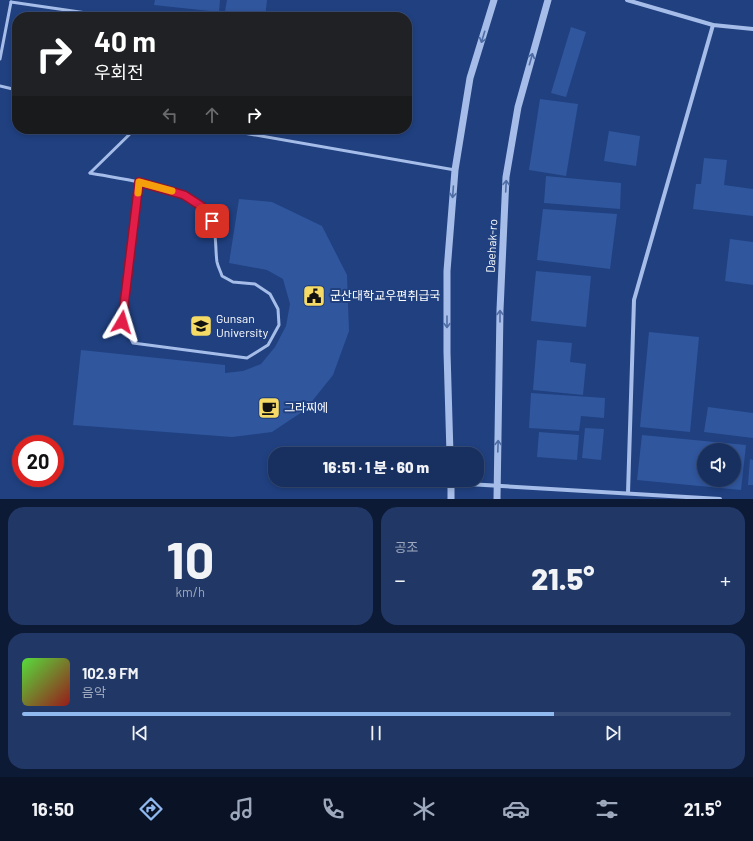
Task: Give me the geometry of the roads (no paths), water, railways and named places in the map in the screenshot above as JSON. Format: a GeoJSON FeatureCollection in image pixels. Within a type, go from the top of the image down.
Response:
{"type":"FeatureCollection","features":[{"type":"Feature","properties":{"kind":"street"},"geometry":{"type":"LineString","coordinates":[[450,447],[447,352],[447,271],[455,170],[470,78],[494,0]]}},
{"type":"Feature","properties":{"kind":"street","name":"Daehak-ro"},"geometry":{"type":"LineString","coordinates":[[496,499],[500,310],[506,177],[518,107],[548,0]]}},
{"type":"Feature","properties":{"kind":"street"},"geometry":{"type":"LineString","coordinates":[[627,0],[713,25],[753,29]]}},
{"type":"Feature","properties":{"kind":"street"},"geometry":{"type":"LineString","coordinates":[[628,492],[634,300],[713,25]]}},
{"type":"Feature","properties":{"kind":"street"},"geometry":{"type":"LineString","coordinates":[[484,484],[720,499]]}},
{"type":"Feature","properties":{"kind":"street"},"geometry":{"type":"LineString","coordinates":[[451,487],[451,499]]}},
{"type":"Feature","properties":{"kind":"lane"},"geometry":{"type":"LineString","coordinates":[[0,59],[11,1],[82,12]]}},
{"type":"Feature","properties":{"kind":"lane"},"geometry":{"type":"LineString","coordinates":[[0,86],[12,89]]}},
{"type":"Feature","properties":{"kind":"lane"},"geometry":{"type":"LineString","coordinates":[[130,134],[90,173],[139,182],[184,195],[201,206],[212,221],[218,263],[222,276],[233,282],[255,284],[270,294],[278,309],[279,325],[268,345],[247,358],[133,343],[122,322],[139,182]]}},
{"type":"Feature","properties":{"kind":"lane"},"geometry":{"type":"LineString","coordinates":[[250,134],[455,170]]}},
{"type":"Feature","properties":{"kind":"place","name":"군산대학교우편취급국"},"geometry":{"type":"Point","coordinates":[314,296]}},
{"type":"Feature","properties":{"kind":"place","name":"Gunsan University"},"geometry":{"type":"Point","coordinates":[201,326]}},
{"type":"Feature","properties":{"kind":"place","name":"그라찌에"},"geometry":{"type":"Point","coordinates":[269,408]}}]}
